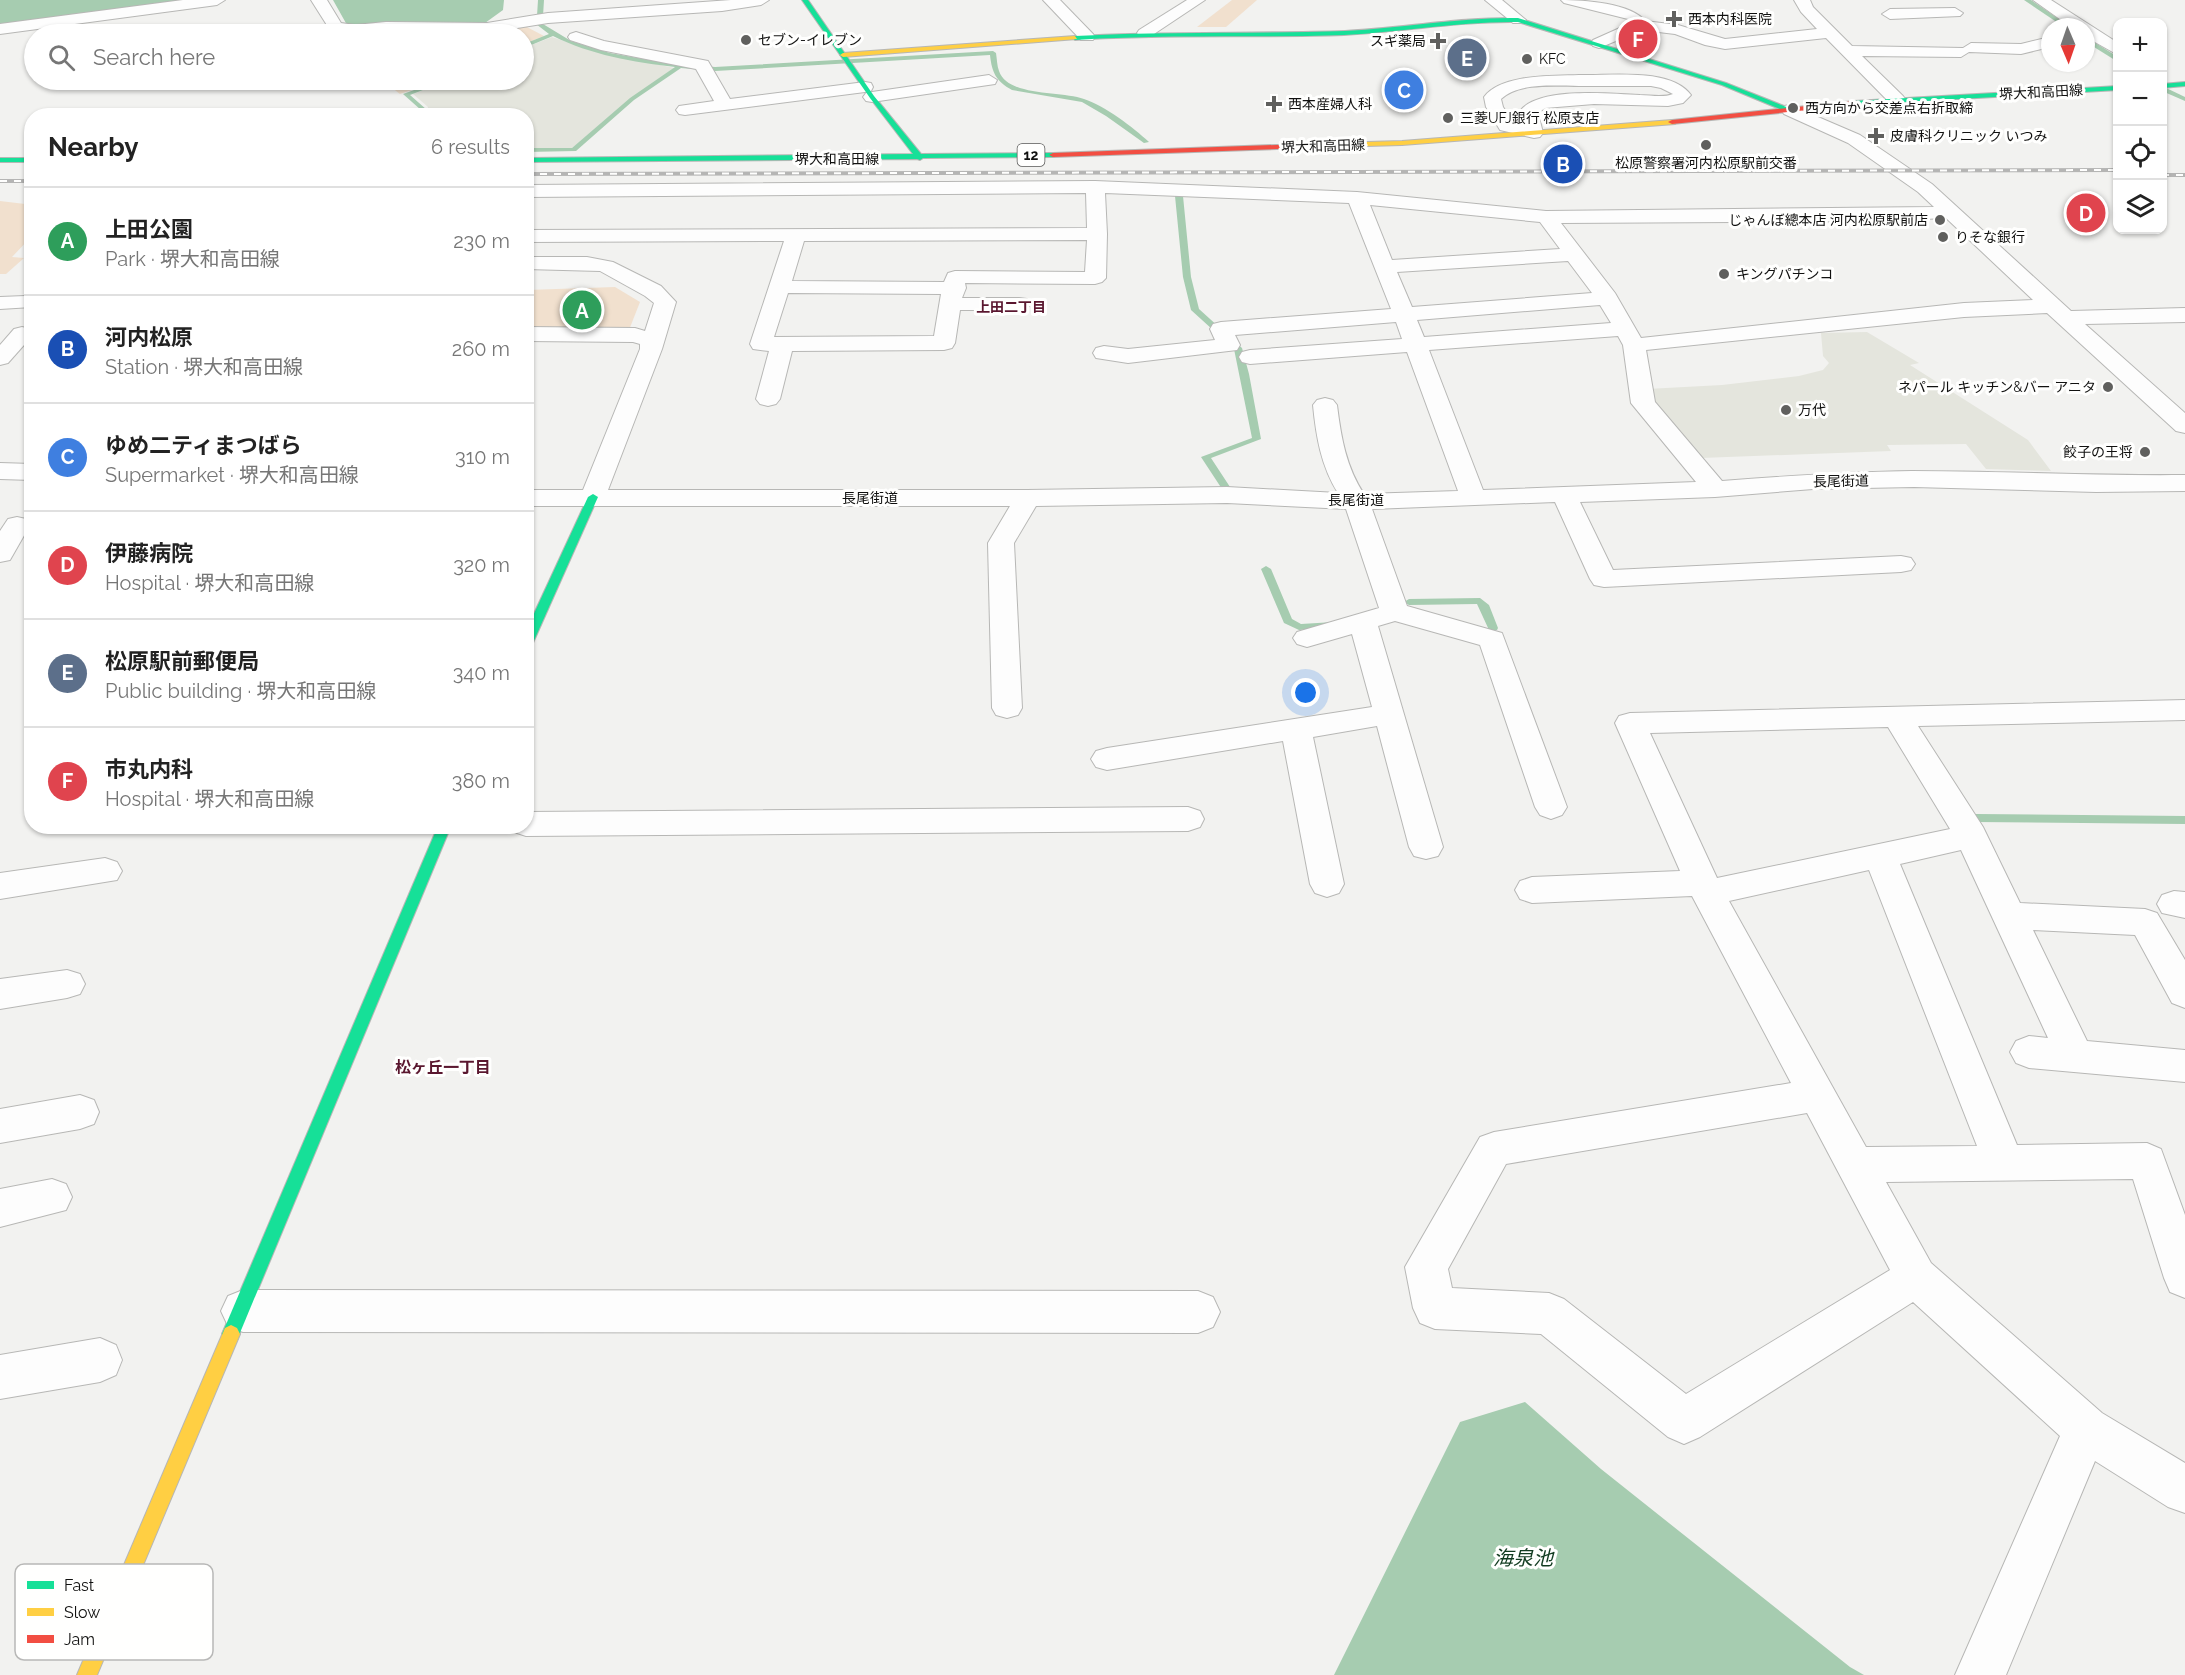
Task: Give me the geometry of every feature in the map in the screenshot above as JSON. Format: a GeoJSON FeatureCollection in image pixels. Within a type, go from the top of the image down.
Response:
{"type":"FeatureCollection","features":[{"type":"Feature","properties":{"kind":"street"},"geometry":{"type":"LineString","coordinates":[[37,24],[217,0]]}},
{"type":"Feature","properties":{"kind":"street"},"geometry":{"type":"LineString","coordinates":[[320,0],[334,24]]}},
{"type":"Feature","properties":{"kind":"street"},"geometry":{"type":"LineString","coordinates":[[515,24],[639,5],[722,6],[761,0]]}},
{"type":"Feature","properties":{"kind":"street"},"geometry":{"type":"LineString","coordinates":[[805,0],[868,92],[920,158]]}},
{"type":"Feature","properties":{"kind":"street"},"geometry":{"type":"LineString","coordinates":[[1051,0],[1087,37]]}},
{"type":"Feature","properties":{"kind":"street"},"geometry":{"type":"LineString","coordinates":[[1145,33],[1197,0]]}},
{"type":"Feature","properties":{"kind":"street"},"geometry":{"type":"LineString","coordinates":[[1493,0],[1518,20]]}},
{"type":"Feature","properties":{"kind":"street"},"geometry":{"type":"LineString","coordinates":[[1569,0],[1633,16],[1640,25]]}},
{"type":"Feature","properties":{"kind":"street"},"geometry":{"type":"LineString","coordinates":[[1802,0],[1806,9],[1828,33],[1896,100]]}},
{"type":"Feature","properties":{"kind":"street"},"geometry":{"type":"LineString","coordinates":[[2042,0],[2066,18]]}},
{"type":"Feature","properties":{"kind":"street"},"geometry":{"type":"LineString","coordinates":[[510,24],[518,8]]}},
{"type":"Feature","properties":{"kind":"street"},"geometry":{"type":"LineString","coordinates":[[1890,14],[1955,14]]}},
{"type":"Feature","properties":{"kind":"street"},"geometry":{"type":"LineString","coordinates":[[846,59],[1145,33],[1381,31],[1498,19],[1518,20],[1724,84],[1854,139],[1925,188],[2185,426]]}},
{"type":"Feature","properties":{"kind":"street"},"geometry":{"type":"LineString","coordinates":[[1599,44],[1640,25],[1678,30],[1711,42],[1725,44],[1828,33]]}},
{"type":"Feature","properties":{"kind":"street"},"geometry":{"type":"LineString","coordinates":[[0,29],[24,26]]}},
{"type":"Feature","properties":{"kind":"street"},"geometry":{"type":"LineString","coordinates":[[1980,34],[1997,48]]}},
{"type":"Feature","properties":{"kind":"street"},"geometry":{"type":"LineString","coordinates":[[576,37],[601,45],[702,65],[725,105]]}},
{"type":"Feature","properties":{"kind":"street"},"geometry":{"type":"LineString","coordinates":[[2095,38],[2113,48]]}},
{"type":"Feature","properties":{"kind":"street"},"geometry":{"type":"LineString","coordinates":[[1847,51],[2021,49],[2041,44]]}},
{"type":"Feature","properties":{"kind":"street"},"geometry":{"type":"LineString","coordinates":[[685,110],[989,80]]}},
{"type":"Feature","properties":{"kind":"street"},"geometry":{"type":"LineString","coordinates":[[1629,81],[1667,84],[1682,93],[1680,98],[1668,101],[1567,99],[1542,102],[1530,111],[1534,133],[1506,126],[1493,102],[1495,94],[1508,87],[1526,83],[1629,81]]}},
{"type":"Feature","properties":{"kind":"street","name":"堺大和高田線"},"geometry":{"type":"LineString","coordinates":[[534,160],[920,158],[1382,144],[1652,124],[1896,100],[2113,88]]}},
{"type":"Feature","properties":{"kind":"street"},"geometry":{"type":"LineString","coordinates":[[0,160],[24,160]]}},
{"type":"Feature","properties":{"kind":"street"},"geometry":{"type":"LineString","coordinates":[[534,191],[1095,187],[1357,198],[1546,217],[1868,215],[1952,212]]}},
{"type":"Feature","properties":{"kind":"street"},"geometry":{"type":"LineString","coordinates":[[796,236],[761,344],[944,343],[955,278],[1095,278],[1097,234],[1095,187]]}},
{"type":"Feature","properties":{"kind":"street"},"geometry":{"type":"LineString","coordinates":[[1357,198],[1404,314],[1473,497]]}},
{"type":"Feature","properties":{"kind":"street"},"geometry":{"type":"LineString","coordinates":[[1546,217],[1607,298],[1630,337],[1643,403],[1715,489]]}},
{"type":"Feature","properties":{"kind":"street"},"geometry":{"type":"LineString","coordinates":[[534,236],[1097,234]]}},
{"type":"Feature","properties":{"kind":"street"},"geometry":{"type":"LineString","coordinates":[[1385,267],[1575,254]]}},
{"type":"Feature","properties":{"kind":"street"},"geometry":{"type":"LineString","coordinates":[[534,263],[597,264],[653,291],[665,302],[652,344],[593,497],[534,627]]}},
{"type":"Feature","properties":{"kind":"street"},"geometry":{"type":"LineString","coordinates":[[779,288],[953,296],[1019,304]]}},
{"type":"Feature","properties":{"kind":"street"},"geometry":{"type":"LineString","coordinates":[[1104,353],[1128,356],[1229,345],[1221,329],[1607,298]]}},
{"type":"Feature","properties":{"kind":"street"},"geometry":{"type":"LineString","coordinates":[[0,303],[24,320]]}},
{"type":"Feature","properties":{"kind":"street"},"geometry":{"type":"LineString","coordinates":[[1250,357],[1416,345],[1630,337],[1964,310],[2185,315]]}},
{"type":"Feature","properties":{"kind":"street"},"geometry":{"type":"LineString","coordinates":[[0,358],[24,328]]}},
{"type":"Feature","properties":{"kind":"street"},"geometry":{"type":"LineString","coordinates":[[534,334],[635,335],[647,338],[652,344]]}},
{"type":"Feature","properties":{"kind":"street"},"geometry":{"type":"LineString","coordinates":[[768,399],[782,344]]}},
{"type":"Feature","properties":{"kind":"street"},"geometry":{"type":"LineString","coordinates":[[1325,405],[1329,442],[1344,483],[1356,502],[1395,612]]}},
{"type":"Feature","properties":{"kind":"street"},"geometry":{"type":"LineString","coordinates":[[0,471],[24,472]]}},
{"type":"Feature","properties":{"kind":"street","name":"長尾街道"},"geometry":{"type":"LineString","coordinates":[[534,498],[1027,498],[1227,495],[1356,502],[1715,489],[1813,481],[2185,483]]}},
{"type":"Feature","properties":{"kind":"street"},"geometry":{"type":"LineString","coordinates":[[1564,494],[1604,579],[1901,564]]}},
{"type":"Feature","properties":{"kind":"street"},"geometry":{"type":"LineString","coordinates":[[1007,708],[1001,543],[1027,498]]}},
{"type":"Feature","properties":{"kind":"street"},"geometry":{"type":"LineString","coordinates":[[0,554],[16,525]]}},
{"type":"Feature","properties":{"kind":"street"},"geometry":{"type":"LineString","coordinates":[[1307,639],[1395,612],[1492,639],[1551,807]]}},
{"type":"Feature","properties":{"kind":"street"},"geometry":{"type":"LineString","coordinates":[[1363,622],[1426,847]]}},
{"type":"Feature","properties":{"kind":"street"},"geometry":{"type":"LineString","coordinates":[[2185,710],[1630,723],[1705,888],[1916,1277],[2085,1430],[2185,1490]]}},
{"type":"Feature","properties":{"kind":"street"},"geometry":{"type":"LineString","coordinates":[[1107,759],[1389,714]]}},
{"type":"Feature","properties":{"kind":"street"},"geometry":{"type":"LineString","coordinates":[[1897,717],[1971,836],[2075,1056]]}},
{"type":"Feature","properties":{"kind":"street"},"geometry":{"type":"LineString","coordinates":[[1296,729],[1328,884]]}},
{"type":"Feature","properties":{"kind":"street"},"geometry":{"type":"LineString","coordinates":[[534,824],[1188,819]]}},
{"type":"Feature","properties":{"kind":"street"},"geometry":{"type":"LineString","coordinates":[[135,1564],[243,1311],[442,834]]}},
{"type":"Feature","properties":{"kind":"street"},"geometry":{"type":"LineString","coordinates":[[1532,890],[1705,888],[1880,856],[1971,836]]}},
{"type":"Feature","properties":{"kind":"street"},"geometry":{"type":"LineString","coordinates":[[1880,856],[2004,1163]]}},
{"type":"Feature","properties":{"kind":"street"},"geometry":{"type":"LineString","coordinates":[[0,886],[105,870]]}},
{"type":"Feature","properties":{"kind":"street"},"geometry":{"type":"LineString","coordinates":[[2007,916],[2145,922],[2185,993]]}},
{"type":"Feature","properties":{"kind":"street"},"geometry":{"type":"LineString","coordinates":[[0,994],[67,984]]}},
{"type":"Feature","properties":{"kind":"street"},"geometry":{"type":"LineString","coordinates":[[2029,1052],[2185,1065]]}},
{"type":"Feature","properties":{"kind":"street"},"geometry":{"type":"LineString","coordinates":[[1817,1095],[1494,1149],[1426,1267],[1436,1308],[1549,1314],[1684,1421],[1916,1277]]}},
{"type":"Feature","properties":{"kind":"street"},"geometry":{"type":"LineString","coordinates":[[0,1126],[80,1112]]}},
{"type":"Feature","properties":{"kind":"street"},"geometry":{"type":"LineString","coordinates":[[1855,1165],[2147,1161],[2185,1278]]}},
{"type":"Feature","properties":{"kind":"street"},"geometry":{"type":"LineString","coordinates":[[0,1208],[52,1197]]}},
{"type":"Feature","properties":{"kind":"street"},"geometry":{"type":"LineString","coordinates":[[243,1311],[1198,1312]]}},
{"type":"Feature","properties":{"kind":"street"},"geometry":{"type":"LineString","coordinates":[[0,1377],[100,1360]]}},
{"type":"Feature","properties":{"kind":"street"},"geometry":{"type":"LineString","coordinates":[[1980,1675],[2085,1430]]}},
{"type":"Feature","properties":{"kind":"street"},"geometry":{"type":"LineString","coordinates":[[87,1675],[93,1660]]}},
{"type":"Feature","properties":{"kind":"shaded area"},"geometry":{"type":"Polygon","coordinates":[[[1232,0],[1257,0],[1226,27],[1197,27],[1232,0]]]}},
{"type":"Feature","properties":{"kind":"shaded area"},"geometry":{"type":"Polygon","coordinates":[[[534,31],[544,36],[534,40],[534,31]]]}},
{"type":"Feature","properties":{"kind":"shaded area"},"geometry":{"type":"Polygon","coordinates":[[[552,37],[588,49],[674,68],[630,99],[571,149],[534,149],[534,108],[428,108],[413,94],[424,90],[534,90],[534,44],[552,37]]]}},
{"type":"Feature","properties":{"kind":"shaded area"},"geometry":{"type":"Polygon","coordinates":[[[395,90],[412,90],[400,94],[395,90]]]}},
{"type":"Feature","properties":{"kind":"shaded area"},"geometry":{"type":"Polygon","coordinates":[[[0,201],[24,204],[24,244],[12,257],[24,258],[6,274],[0,274],[0,201]]]}},
{"type":"Feature","properties":{"kind":"shaded area"},"geometry":{"type":"Polygon","coordinates":[[[615,287],[640,302],[629,330],[534,329],[534,290],[615,287]]]}},
{"type":"Feature","properties":{"kind":"shaded area"},"geometry":{"type":"Polygon","coordinates":[[[1867,332],[1919,363],[1910,365],[2028,440],[2051,471],[1986,469],[1966,444],[1887,445],[1891,451],[1701,458],[1666,423],[1647,389],[1722,385],[1799,376],[1823,370],[1829,363],[1823,356],[1821,333],[1867,332]]]}},
{"type":"Feature","properties":{"kind":"water"},"geometry":{"type":"Polygon","coordinates":[[[0,0],[186,0],[0,25],[0,0]]]}},
{"type":"Feature","properties":{"kind":"water"},"geometry":{"type":"Polygon","coordinates":[[[333,0],[504,0],[503,10],[485,23],[346,24],[333,0]]]}},
{"type":"Feature","properties":{"kind":"water","name":"海泉池"},"geometry":{"type":"Polygon","coordinates":[[[1525,1402],[1601,1469],[1850,1667],[1864,1675],[1334,1675],[1460,1422],[1525,1402]]]}},
{"type":"Feature","properties":{"kind":"waterway"},"geometry":{"type":"LineString","coordinates":[[540,16],[541,0]]}},
{"type":"Feature","properties":{"kind":"waterway"},"geometry":{"type":"LineString","coordinates":[[2027,0],[2054,18]]}},
{"type":"Feature","properties":{"kind":"waterway"},"geometry":{"type":"LineString","coordinates":[[538,23],[553,34]]}},
{"type":"Feature","properties":{"kind":"waterway"},"geometry":{"type":"LineString","coordinates":[[534,42],[553,34]]}},
{"type":"Feature","properties":{"kind":"waterway"},"geometry":{"type":"LineString","coordinates":[[553,34],[569,42],[632,59],[715,69],[993,53],[997,75],[1014,89],[1084,101],[1146,142]]}},
{"type":"Feature","properties":{"kind":"waterway"},"geometry":{"type":"LineString","coordinates":[[2095,45],[2113,57]]}},
{"type":"Feature","properties":{"kind":"waterway"},"geometry":{"type":"LineString","coordinates":[[534,150],[574,150],[632,99],[678,68]]}},
{"type":"Feature","properties":{"kind":"waterway"},"geometry":{"type":"LineString","coordinates":[[417,90],[406,94],[422,108]]}},
{"type":"Feature","properties":{"kind":"waterway"},"geometry":{"type":"LineString","coordinates":[[2167,90],[2185,99]]}},
{"type":"Feature","properties":{"kind":"waterway"},"geometry":{"type":"LineString","coordinates":[[1179,196],[1187,277],[1195,310],[1238,348],[1257,439],[1206,457],[1225,487]]}},
{"type":"Feature","properties":{"kind":"waterway"},"geometry":{"type":"LineString","coordinates":[[1266,569],[1288,621],[1299,627],[1334,625]]}},
{"type":"Feature","properties":{"kind":"waterway"},"geometry":{"type":"LineString","coordinates":[[1409,602],[1480,601],[1484,605],[1493,628]]}},
{"type":"Feature","properties":{"kind":"waterway"},"geometry":{"type":"LineString","coordinates":[[1976,818],[2185,820]]}},
{"type":"Feature","properties":{"kind":"railway"},"geometry":{"type":"LineString","coordinates":[[534,174],[2113,170]]}},
{"type":"Feature","properties":{"kind":"railway"},"geometry":{"type":"LineString","coordinates":[[2167,175],[2185,175]]}},
{"type":"Feature","properties":{"kind":"railway"},"geometry":{"type":"LineString","coordinates":[[0,181],[24,181]]}},
{"type":"Feature","properties":{"kind":"traffic: fast"},"geometry":{"type":"LineString","coordinates":[[805,0],[872,97],[920,158]]}},
{"type":"Feature","properties":{"kind":"traffic: fast"},"geometry":{"type":"LineString","coordinates":[[1075,38],[1152,34],[1343,33],[1398,30],[1484,20],[1518,20],[1724,84],[1790,110]]}},
{"type":"Feature","properties":{"kind":"traffic: fast"},"geometry":{"type":"LineString","coordinates":[[2167,86],[2185,84]]}},
{"type":"Feature","properties":{"kind":"traffic: fast"},"geometry":{"type":"LineString","coordinates":[[1854,103],[2113,88]]}},
{"type":"Feature","properties":{"kind":"traffic: fast"},"geometry":{"type":"LineString","coordinates":[[534,160],[1053,155]]}},
{"type":"Feature","properties":{"kind":"traffic: fast"},"geometry":{"type":"LineString","coordinates":[[0,160],[24,160]]}},
{"type":"Feature","properties":{"kind":"traffic: fast"},"geometry":{"type":"LineString","coordinates":[[534,627],[593,497]]}},
{"type":"Feature","properties":{"kind":"traffic: fast"},"geometry":{"type":"LineString","coordinates":[[231,1334],[442,834]]}},
{"type":"Feature","properties":{"kind":"traffic: slow"},"geometry":{"type":"LineString","coordinates":[[843,55],[1075,38]]}},
{"type":"Feature","properties":{"kind":"traffic: slow"},"geometry":{"type":"LineString","coordinates":[[1331,145],[1402,143],[1672,122]]}},
{"type":"Feature","properties":{"kind":"traffic: slow"},"geometry":{"type":"LineString","coordinates":[[134,1564],[231,1334]]}},
{"type":"Feature","properties":{"kind":"traffic: slow"},"geometry":{"type":"LineString","coordinates":[[87,1675],[93,1660]]}},
{"type":"Feature","properties":{"kind":"traffic: jam"},"geometry":{"type":"LineString","coordinates":[[1672,122],[1854,103]]}},
{"type":"Feature","properties":{"kind":"traffic: jam"},"geometry":{"type":"LineString","coordinates":[[1053,155],[1331,145]]}},
{"type":"Feature","properties":{"kind":"place","name":"西本内科医院"},"geometry":{"type":"Point","coordinates":[1674,19]}},
{"type":"Feature","properties":{"kind":"place","name":"市丸内科"},"geometry":{"type":"Point","coordinates":[1638,39]}},
{"type":"Feature","properties":{"kind":"place","name":"セブン-イレブン"},"geometry":{"type":"Point","coordinates":[746,40]}},
{"type":"Feature","properties":{"kind":"place","name":"スギ薬局"},"geometry":{"type":"Point","coordinates":[1438,41]}},
{"type":"Feature","properties":{"kind":"place","name":"松原駅前郵便局"},"geometry":{"type":"Point","coordinates":[1467,58]}},
{"type":"Feature","properties":{"kind":"place","name":"KFC"},"geometry":{"type":"Point","coordinates":[1527,59]}},
{"type":"Feature","properties":{"kind":"place","name":"ゆめ二ティまつばら"},"geometry":{"type":"Point","coordinates":[1404,90]}},
{"type":"Feature","properties":{"kind":"place","name":"西本産婦人科"},"geometry":{"type":"Point","coordinates":[1274,104]}},
{"type":"Feature","properties":{"kind":"place","name":"西方向から交差点右折取締"},"geometry":{"type":"Point","coordinates":[1793,108]}},
{"type":"Feature","properties":{"kind":"place","name":"三菱UFJ銀行 松原支店"},"geometry":{"type":"Point","coordinates":[1448,118]}},
{"type":"Feature","properties":{"kind":"place","name":"皮膚科クリニック いつみ"},"geometry":{"type":"Point","coordinates":[1876,136]}},
{"type":"Feature","properties":{"kind":"place","name":"松原警察署河内松原駅前交番"},"geometry":{"type":"Point","coordinates":[1706,145]}},
{"type":"Feature","properties":{"kind":"place","name":"河内松原"},"geometry":{"type":"Point","coordinates":[1563,164]}},
{"type":"Feature","properties":{"kind":"place","name":"伊藤病院"},"geometry":{"type":"Point","coordinates":[2086,213]}},
{"type":"Feature","properties":{"kind":"place","name":"じゃんぼ總本店 河内松原駅前店"},"geometry":{"type":"Point","coordinates":[1940,220]}},
{"type":"Feature","properties":{"kind":"place","name":"りそな銀行"},"geometry":{"type":"Point","coordinates":[1943,237]}},
{"type":"Feature","properties":{"kind":"place","name":"キングパチンコ"},"geometry":{"type":"Point","coordinates":[1724,274]}},
{"type":"Feature","properties":{"kind":"place","name":"上田公園"},"geometry":{"type":"Point","coordinates":[582,310]}},
{"type":"Feature","properties":{"kind":"place","name":"ネパール キッチン&バー アニタ"},"geometry":{"type":"Point","coordinates":[2108,387]}},
{"type":"Feature","properties":{"kind":"place","name":"万代"},"geometry":{"type":"Point","coordinates":[1786,410]}},
{"type":"Feature","properties":{"kind":"place","name":"餃子の王将"},"geometry":{"type":"Point","coordinates":[2145,452]}},
{"type":"Feature","properties":{"kind":"district","name":"上田二丁目"},"geometry":{"type":"Point","coordinates":[1011,307]}},
{"type":"Feature","properties":{"kind":"district","name":"松ヶ丘一丁目"},"geometry":{"type":"Point","coordinates":[443,1067]}}]}
